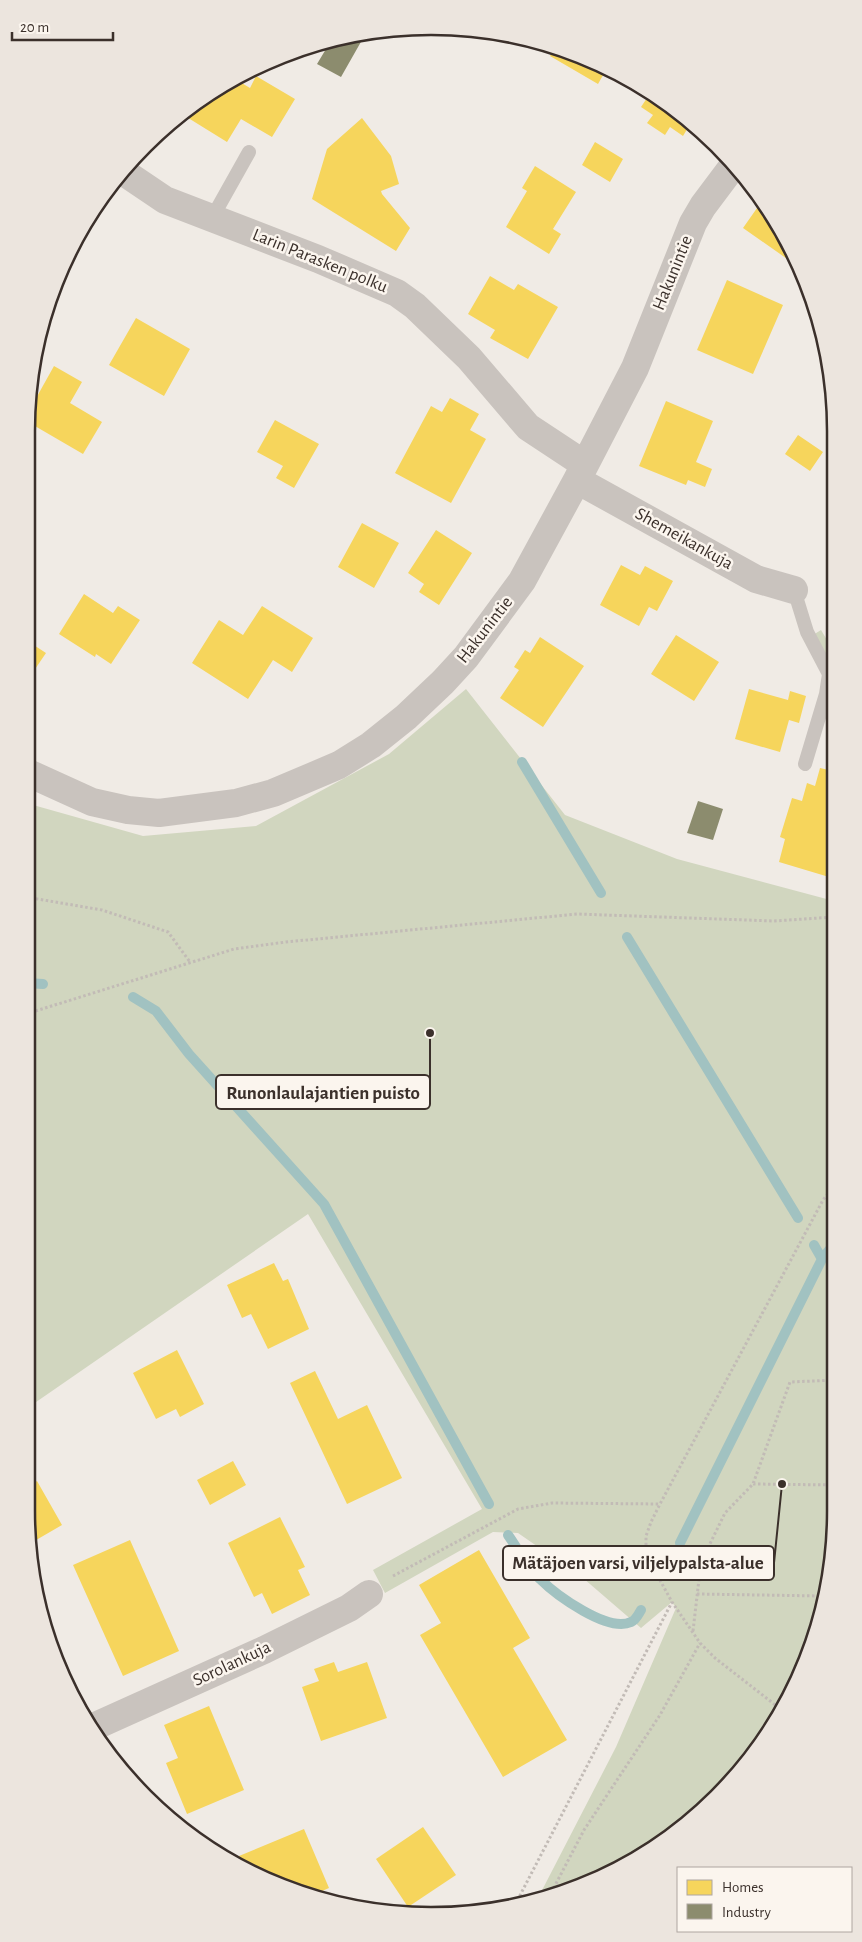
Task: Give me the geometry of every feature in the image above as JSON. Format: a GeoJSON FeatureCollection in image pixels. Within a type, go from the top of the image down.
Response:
{"type":"FeatureCollection","features":[{"type":"Feature","properties":{"kind":"street","name":"Hakunintie"},"geometry":{"type":"LineString","coordinates":[[35,776],[92,802],[128,810],[159,813],[236,803],[273,793],[339,765],[371,745],[406,717],[466,657],[522,581],[635,368],[693,223],[729,170]]}},
{"type":"Feature","properties":{"kind":"street","name":"Larin Parasken polku"},"geometry":{"type":"LineString","coordinates":[[129,175],[165,200],[358,275],[397,293],[415,306],[469,358],[528,427],[581,472]]}},
{"type":"Feature","properties":{"kind":"street","name":"Shemeikankuja"},"geometry":{"type":"LineString","coordinates":[[581,472],[756,579],[794,590]]}},
{"type":"Feature","properties":{"kind":"street","name":"Sorolankuja"},"geometry":{"type":"LineString","coordinates":[[98,1725],[264,1650],[349,1608],[369,1594]]}},
{"type":"Feature","properties":{"kind":"lane"},"geometry":{"type":"LineString","coordinates":[[212,218],[250,152]]}},
{"type":"Feature","properties":{"kind":"lane"},"geometry":{"type":"LineString","coordinates":[[794,590],[807,632],[827,670]]}},
{"type":"Feature","properties":{"kind":"lane"},"geometry":{"type":"LineString","coordinates":[[805,764],[827,687]]}},
{"type":"Feature","properties":{"kind":"path"},"geometry":{"type":"LineString","coordinates":[[35,899],[102,910],[168,932],[190,962]]}},
{"type":"Feature","properties":{"kind":"path"},"geometry":{"type":"LineString","coordinates":[[35,1011],[234,948],[577,914],[774,921],[827,917]]}},
{"type":"Feature","properties":{"kind":"path"},"geometry":{"type":"LineString","coordinates":[[775,1706],[715,1658],[700,1643],[672,1602],[650,1562],[646,1547],[646,1536],[660,1504],[827,1195]]}},
{"type":"Feature","properties":{"kind":"path"},"geometry":{"type":"LineString","coordinates":[[693,1632],[701,1562],[725,1513],[753,1484],[790,1382],[827,1380]]}},
{"type":"Feature","properties":{"kind":"path"},"geometry":{"type":"LineString","coordinates":[[753,1484],[827,1486]]}},
{"type":"Feature","properties":{"kind":"path"},"geometry":{"type":"LineString","coordinates":[[369,1594],[384,1581],[518,1509],[552,1504],[660,1504]]}},
{"type":"Feature","properties":{"kind":"path"},"geometry":{"type":"LineString","coordinates":[[697,1594],[817,1596]]}},
{"type":"Feature","properties":{"kind":"path"},"geometry":{"type":"LineString","coordinates":[[519,1897],[672,1602]]}},
{"type":"Feature","properties":{"kind":"path"},"geometry":{"type":"LineString","coordinates":[[554,1887],[584,1830],[660,1715],[700,1643]]}},
{"type":"Feature","properties":{"kind":"green space"},"geometry":{"type":"Polygon","coordinates":[[[821,630],[827,640],[827,679],[805,640],[821,630]]]}},
{"type":"Feature","properties":{"kind":"green space"},"geometry":{"type":"Polygon","coordinates":[[[466,689],[565,815],[677,859],[827,899],[827,1511],[824,1563],[814,1613],[797,1663],[774,1709],[745,1752],[711,1791],[672,1825],[629,1854],[583,1877],[542,1891],[616,1747],[676,1608],[672,1602],[641,1628],[583,1578],[518,1533],[493,1532],[385,1593],[373,1570],[482,1509],[308,1214],[35,1403],[35,806],[143,836],[256,826],[389,754],[466,689]]]}},
{"type":"Feature","properties":{"kind":"building: Homes"},"geometry":{"type":"Polygon","coordinates":[[[551,54],[558,56],[603,75],[598,84],[550,56],[551,54]]]}},
{"type":"Feature","properties":{"kind":"building: Homes"},"geometry":{"type":"Polygon","coordinates":[[[256,76],[295,99],[272,137],[241,119],[227,142],[189,118],[242,83],[250,88],[256,76]]]}},
{"type":"Feature","properties":{"kind":"building: Homes"},"geometry":{"type":"Polygon","coordinates":[[[646,99],[687,129],[683,136],[670,127],[665,135],[647,123],[653,115],[641,107],[646,99]]]}},
{"type":"Feature","properties":{"kind":"building: Homes"},"geometry":{"type":"Polygon","coordinates":[[[362,118],[391,156],[399,184],[381,191],[410,228],[396,251],[312,199],[327,149],[362,118]]]}},
{"type":"Feature","properties":{"kind":"building: Homes"},"geometry":{"type":"Polygon","coordinates":[[[595,142],[623,159],[610,182],[582,165],[595,142]]]}},
{"type":"Feature","properties":{"kind":"building: Homes"},"geometry":{"type":"Polygon","coordinates":[[[535,166],[576,192],[553,229],[561,234],[549,254],[506,227],[527,191],[522,188],[535,166]]]}},
{"type":"Feature","properties":{"kind":"building: Homes"},"geometry":{"type":"Polygon","coordinates":[[[757,207],[788,259],[743,228],[757,207]]]}},
{"type":"Feature","properties":{"kind":"building: Homes"},"geometry":{"type":"Polygon","coordinates":[[[490,276],[514,290],[518,284],[558,307],[528,359],[490,338],[495,330],[468,314],[490,276]]]}},
{"type":"Feature","properties":{"kind":"building: Homes"},"geometry":{"type":"Polygon","coordinates":[[[727,280],[783,305],[753,374],[697,350],[727,280]]]}},
{"type":"Feature","properties":{"kind":"building: Homes"},"geometry":{"type":"Polygon","coordinates":[[[136,318],[190,349],[164,396],[109,365],[136,318]]]}},
{"type":"Feature","properties":{"kind":"building: Homes"},"geometry":{"type":"Polygon","coordinates":[[[54,366],[82,382],[70,403],[102,422],[83,454],[35,426],[37,397],[54,366]]]}},
{"type":"Feature","properties":{"kind":"building: Homes"},"geometry":{"type":"Polygon","coordinates":[[[450,398],[479,414],[470,430],[486,439],[451,503],[395,473],[431,406],[442,412],[450,398]]]}},
{"type":"Feature","properties":{"kind":"building: Homes"},"geometry":{"type":"Polygon","coordinates":[[[666,401],[713,421],[696,462],[712,469],[705,487],[688,480],[686,485],[639,466],[666,401]]]}},
{"type":"Feature","properties":{"kind":"building: Homes"},"geometry":{"type":"Polygon","coordinates":[[[275,420],[319,444],[294,488],[276,478],[283,466],[257,452],[275,420]]]}},
{"type":"Feature","properties":{"kind":"building: Homes"},"geometry":{"type":"Polygon","coordinates":[[[798,435],[823,452],[810,471],[785,454],[798,435]]]}},
{"type":"Feature","properties":{"kind":"building: Homes"},"geometry":{"type":"Polygon","coordinates":[[[362,523],[399,543],[374,588],[338,567],[362,523]]]}},
{"type":"Feature","properties":{"kind":"building: Homes"},"geometry":{"type":"Polygon","coordinates":[[[436,530],[472,553],[439,605],[419,592],[424,584],[408,573],[436,530]]]}},
{"type":"Feature","properties":{"kind":"building: Homes"},"geometry":{"type":"Polygon","coordinates":[[[621,565],[640,575],[645,566],[673,581],[657,611],[649,607],[639,626],[600,605],[621,565]]]}},
{"type":"Feature","properties":{"kind":"building: Homes"},"geometry":{"type":"Polygon","coordinates":[[[84,594],[113,613],[118,606],[140,620],[111,664],[96,654],[95,657],[59,634],[84,594]]]}},
{"type":"Feature","properties":{"kind":"building: Homes"},"geometry":{"type":"Polygon","coordinates":[[[262,606],[313,638],[292,672],[273,660],[248,699],[192,663],[219,620],[243,635],[262,606]]]}},
{"type":"Feature","properties":{"kind":"building: Homes"},"geometry":{"type":"Polygon","coordinates":[[[676,635],[719,662],[694,701],[651,674],[676,635]]]}},
{"type":"Feature","properties":{"kind":"building: Homes"},"geometry":{"type":"Polygon","coordinates":[[[540,637],[584,666],[543,727],[500,698],[519,670],[514,667],[525,650],[530,653],[540,637]]]}},
{"type":"Feature","properties":{"kind":"building: Homes"},"geometry":{"type":"Polygon","coordinates":[[[35,646],[46,653],[35,669],[35,646]]]}},
{"type":"Feature","properties":{"kind":"building: Homes"},"geometry":{"type":"Polygon","coordinates":[[[749,689],[788,700],[790,691],[806,696],[799,723],[789,720],[780,752],[735,739],[749,689]]]}},
{"type":"Feature","properties":{"kind":"building: Homes"},"geometry":{"type":"Polygon","coordinates":[[[820,768],[827,770],[827,876],[779,862],[785,839],[780,837],[792,798],[802,801],[807,783],[815,786],[820,768]]]}},
{"type":"Feature","properties":{"kind":"building: Homes"},"geometry":{"type":"Polygon","coordinates":[[[274,1263],[283,1281],[288,1279],[309,1329],[268,1349],[251,1314],[242,1318],[227,1285],[274,1263]]]}},
{"type":"Feature","properties":{"kind":"building: Homes"},"geometry":{"type":"Polygon","coordinates":[[[177,1350],[204,1404],[180,1417],[176,1409],[156,1419],[133,1373],[177,1350]]]}},
{"type":"Feature","properties":{"kind":"building: Homes"},"geometry":{"type":"Polygon","coordinates":[[[315,1371],[338,1419],[367,1405],[402,1478],[347,1504],[290,1383],[315,1371]]]}},
{"type":"Feature","properties":{"kind":"building: Homes"},"geometry":{"type":"Polygon","coordinates":[[[233,1461],[246,1485],[210,1505],[197,1480],[233,1461]]]}},
{"type":"Feature","properties":{"kind":"building: Homes"},"geometry":{"type":"Polygon","coordinates":[[[37,1481],[62,1525],[36,1540],[35,1511],[35,1482],[37,1481]]]}},
{"type":"Feature","properties":{"kind":"building: Homes"},"geometry":{"type":"Polygon","coordinates":[[[280,1517],[305,1567],[298,1570],[310,1595],[272,1614],[262,1593],[254,1597],[228,1543],[280,1517]]]}},
{"type":"Feature","properties":{"kind":"building: Homes"},"geometry":{"type":"Polygon","coordinates":[[[130,1540],[179,1651],[123,1676],[73,1565],[130,1540]]]}},
{"type":"Feature","properties":{"kind":"building: Homes"},"geometry":{"type":"Polygon","coordinates":[[[479,1550],[530,1638],[513,1648],[567,1740],[503,1777],[420,1635],[441,1623],[419,1585],[479,1550]]]}},
{"type":"Feature","properties":{"kind":"building: Homes"},"geometry":{"type":"Polygon","coordinates":[[[334,1662],[338,1672],[367,1662],[387,1718],[321,1741],[302,1687],[319,1681],[314,1669],[334,1662]]]}},
{"type":"Feature","properties":{"kind":"building: Homes"},"geometry":{"type":"Polygon","coordinates":[[[209,1706],[244,1790],[187,1814],[166,1763],[178,1758],[164,1725],[209,1706]]]}},
{"type":"Feature","properties":{"kind":"building: Homes"},"geometry":{"type":"Polygon","coordinates":[[[423,1827],[456,1875],[407,1906],[376,1859],[423,1827]]]}},
{"type":"Feature","properties":{"kind":"building: Homes"},"geometry":{"type":"Polygon","coordinates":[[[304,1829],[329,1888],[321,1891],[304,1886],[279,1877],[239,1856],[304,1829]]]}},
{"type":"Feature","properties":{"kind":"building: Industry"},"geometry":{"type":"Polygon","coordinates":[[[361,42],[341,77],[317,64],[326,49],[361,42]]]}},
{"type":"Feature","properties":{"kind":"building: Industry"},"geometry":{"type":"Polygon","coordinates":[[[698,801],[723,809],[713,840],[687,833],[698,801]]]}},
{"type":"Feature","properties":{"kind":"waterway"},"geometry":{"type":"LineString","coordinates":[[522,762],[601,893]]}},
{"type":"Feature","properties":{"kind":"waterway"},"geometry":{"type":"LineString","coordinates":[[627,937],[798,1218]]}},
{"type":"Feature","properties":{"kind":"waterway"},"geometry":{"type":"LineString","coordinates":[[35,984],[43,984]]}},
{"type":"Feature","properties":{"kind":"waterway"},"geometry":{"type":"LineString","coordinates":[[133,997],[156,1011],[189,1054],[324,1204],[489,1504]]}},
{"type":"Feature","properties":{"kind":"waterway"},"geometry":{"type":"LineString","coordinates":[[814,1245],[822,1259]]}},
{"type":"Feature","properties":{"kind":"waterway"},"geometry":{"type":"LineString","coordinates":[[680,1543],[822,1259],[827,1253]]}},
{"type":"Feature","properties":{"kind":"waterway"},"geometry":{"type":"LineString","coordinates":[[508,1535],[535,1574],[558,1594],[583,1611],[609,1622],[621,1624],[633,1621],[641,1610]]}},
{"type":"Feature","properties":{"kind":"place","name":"Runonlaulajantien puisto"},"geometry":{"type":"Point","coordinates":[430,1033]}},
{"type":"Feature","properties":{"kind":"place","name":"Mätäjoen varsi, viljelypalsta-alue"},"geometry":{"type":"Point","coordinates":[782,1484]}}]}
